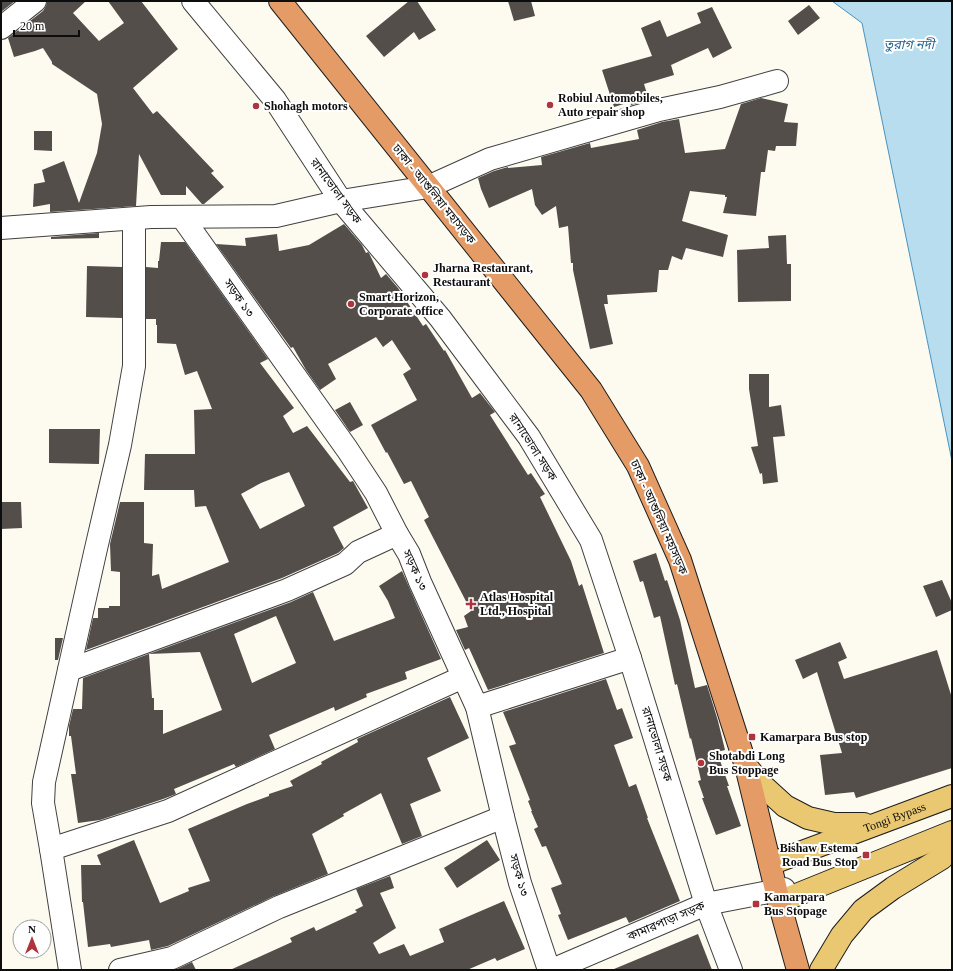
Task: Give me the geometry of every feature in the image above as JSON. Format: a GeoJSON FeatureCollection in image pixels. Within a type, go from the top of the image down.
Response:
{"type":"FeatureCollection","features":[{"type":"Feature","properties":{"kind":"highway","name":"ঢাকা - আশুলিয়া মহাসড়ক"},"geometry":{"type":"LineString","coordinates":[[280,1],[591,390],[638,466],[680,560],[746,766],[770,864],[782,895],[798,970]]}},
{"type":"Feature","properties":{"kind":"main road"},"geometry":{"type":"LineString","coordinates":[[746,766],[763,786],[785,806],[808,818],[834,824],[879,824]]}},
{"type":"Feature","properties":{"kind":"main road","name":"Tongi Bypass"},"geometry":{"type":"LineString","coordinates":[[770,864],[952,796]]}},
{"type":"Feature","properties":{"kind":"main road"},"geometry":{"type":"LineString","coordinates":[[782,895],[952,832]]}},
{"type":"Feature","properties":{"kind":"main road"},"geometry":{"type":"LineString","coordinates":[[821,970],[842,936],[863,910],[893,888],[942,858],[952,844]]}},
{"type":"Feature","properties":{"kind":"street"},"geometry":{"type":"LineString","coordinates":[[1,28],[35,1]]}},
{"type":"Feature","properties":{"kind":"street","name":"রানাভোলা সড়ক"},"geometry":{"type":"LineString","coordinates":[[193,1],[275,100],[341,201],[440,318],[529,437],[591,540],[630,658],[706,904],[731,970]]}},
{"type":"Feature","properties":{"kind":"street"},"geometry":{"type":"LineString","coordinates":[[1,228],[134,219],[276,216],[341,201],[428,187],[490,160],[659,110],[720,97],[777,81]]}},
{"type":"Feature","properties":{"kind":"street","name":"সড়ক ১৩"},"geometry":{"type":"LineString","coordinates":[[182,217],[347,449],[376,493],[409,554],[420,582],[477,707],[520,882],[551,970]]}},
{"type":"Feature","properties":{"kind":"street"},"geometry":{"type":"LineString","coordinates":[[70,970],[43,803],[44,782],[120,445],[134,366],[134,219]]}},
{"type":"Feature","properties":{"kind":"street"},"geometry":{"type":"LineString","coordinates":[[69,670],[287,590],[345,564],[358,552],[397,534]]}},
{"type":"Feature","properties":{"kind":"street"},"geometry":{"type":"LineString","coordinates":[[477,707],[630,658]]}},
{"type":"Feature","properties":{"kind":"street"},"geometry":{"type":"LineString","coordinates":[[51,849],[168,811],[463,677]]}},
{"type":"Feature","properties":{"kind":"street"},"geometry":{"type":"LineString","coordinates":[[120,970],[172,958],[279,907],[503,817]]}},
{"type":"Feature","properties":{"kind":"street","name":"কামারপাড়া সড়ক"},"geometry":{"type":"LineString","coordinates":[[551,970],[706,904],[782,895]]}},
{"type":"Feature","properties":{"kind":"water","name":"তুরাগ নদী"},"geometry":{"type":"Polygon","coordinates":[[[832,1],[952,1],[952,461],[862,23],[832,1]]]}},
{"type":"Feature","properties":{"kind":"building"},"geometry":{"type":"Polygon","coordinates":[[[1,1],[15,1],[1,12],[1,1]]]}},
{"type":"Feature","properties":{"kind":"building"},"geometry":{"type":"Polygon","coordinates":[[[47,1],[86,1],[73,13],[99,41],[124,23],[108,1],[141,1],[178,49],[133,88],[153,114],[157,111],[214,171],[211,173],[224,187],[204,204],[202,204],[186,186],[186,195],[161,195],[139,154],[136,206],[50,212],[50,204],[33,207],[34,184],[45,182],[42,170],[64,161],[79,203],[97,153],[102,124],[97,94],[52,64],[43,48],[14,57],[8,38],[43,11],[47,1]]]}},
{"type":"Feature","properties":{"kind":"building"},"geometry":{"type":"Polygon","coordinates":[[[409,1],[417,1],[436,30],[419,40],[414,32],[384,57],[366,36],[409,1]]]}},
{"type":"Feature","properties":{"kind":"building"},"geometry":{"type":"Polygon","coordinates":[[[508,1],[531,1],[535,16],[514,21],[508,1]]]}},
{"type":"Feature","properties":{"kind":"building"},"geometry":{"type":"Polygon","coordinates":[[[809,5],[820,18],[798,35],[788,21],[809,5]]]}},
{"type":"Feature","properties":{"kind":"building"},"geometry":{"type":"Polygon","coordinates":[[[712,7],[732,48],[713,58],[708,48],[671,65],[674,75],[644,84],[649,100],[631,105],[630,102],[614,107],[602,70],[652,56],[641,28],[660,20],[667,37],[701,23],[697,13],[712,7]]]}},
{"type":"Feature","properties":{"kind":"building"},"geometry":{"type":"Polygon","coordinates":[[[761,98],[788,104],[784,122],[798,123],[796,146],[776,146],[775,151],[768,150],[765,172],[761,172],[756,216],[723,213],[727,197],[725,197],[725,195],[690,191],[682,221],[728,235],[723,257],[686,248],[682,260],[672,256],[668,270],[659,270],[657,292],[607,295],[608,304],[604,304],[613,344],[590,349],[573,270],[573,263],[571,263],[568,226],[559,228],[556,206],[542,215],[535,205],[532,189],[489,208],[478,178],[508,167],[542,165],[541,157],[590,143],[591,148],[639,139],[637,130],[662,122],[679,119],[685,153],[725,149],[741,104],[761,98]]]}},
{"type":"Feature","properties":{"kind":"building"},"geometry":{"type":"Polygon","coordinates":[[[34,131],[52,131],[52,151],[34,150],[34,131]]]}},
{"type":"Feature","properties":{"kind":"building"},"geometry":{"type":"Polygon","coordinates":[[[344,224],[362,245],[366,253],[369,253],[381,278],[386,274],[398,288],[423,326],[426,324],[444,351],[445,350],[472,398],[480,393],[495,412],[490,415],[528,475],[531,473],[545,494],[540,497],[571,561],[579,586],[582,584],[604,653],[488,690],[469,648],[465,650],[456,630],[468,627],[464,616],[471,611],[424,520],[429,517],[411,481],[404,484],[371,425],[417,400],[403,374],[411,369],[392,340],[383,347],[376,337],[328,364],[336,379],[320,390],[306,370],[293,347],[291,348],[216,244],[246,246],[245,238],[277,234],[279,251],[309,245],[344,224]]]}},
{"type":"Feature","properties":{"kind":"building"},"geometry":{"type":"Polygon","coordinates":[[[99,233],[99,238],[51,239],[51,237],[99,233]]]}},
{"type":"Feature","properties":{"kind":"building"},"geometry":{"type":"Polygon","coordinates":[[[786,235],[787,264],[791,264],[791,301],[738,302],[737,250],[769,248],[768,236],[786,235]]]}},
{"type":"Feature","properties":{"kind":"building"},"geometry":{"type":"Polygon","coordinates":[[[161,242],[185,242],[268,359],[260,363],[294,408],[283,416],[293,433],[307,426],[350,482],[353,481],[368,508],[333,527],[344,548],[338,553],[282,578],[86,650],[93,618],[98,618],[98,608],[120,606],[120,572],[111,571],[110,544],[120,502],[144,502],[144,543],[153,544],[152,576],[159,574],[162,589],[229,562],[206,506],[195,507],[194,490],[144,490],[145,454],[195,454],[194,410],[212,409],[197,371],[185,375],[176,344],[157,343],[156,319],[146,319],[146,267],[158,268],[161,242]],[[289,472],[261,483],[241,494],[260,529],[305,506],[289,472]]]}},
{"type":"Feature","properties":{"kind":"building"},"geometry":{"type":"Polygon","coordinates":[[[87,266],[122,267],[122,318],[86,317],[87,266]]]}},
{"type":"Feature","properties":{"kind":"building"},"geometry":{"type":"Polygon","coordinates":[[[749,374],[769,374],[769,407],[781,405],[785,436],[773,437],[778,482],[763,484],[762,473],[760,474],[751,447],[758,446],[749,389],[749,374]]]}},
{"type":"Feature","properties":{"kind":"building"},"geometry":{"type":"Polygon","coordinates":[[[350,402],[363,425],[350,432],[335,410],[350,402]]]}},
{"type":"Feature","properties":{"kind":"building"},"geometry":{"type":"Polygon","coordinates":[[[49,429],[100,429],[99,464],[49,463],[49,429]]]}},
{"type":"Feature","properties":{"kind":"building"},"geometry":{"type":"Polygon","coordinates":[[[1,502],[21,502],[22,528],[1,529],[1,502]]]}},
{"type":"Feature","properties":{"kind":"building"},"geometry":{"type":"Polygon","coordinates":[[[656,553],[665,581],[667,580],[680,620],[695,688],[707,685],[725,750],[717,752],[741,826],[716,835],[702,798],[704,798],[698,781],[701,780],[677,684],[675,685],[660,616],[654,618],[643,581],[640,582],[633,561],[656,553]]]}},
{"type":"Feature","properties":{"kind":"building"},"geometry":{"type":"Polygon","coordinates":[[[402,571],[441,659],[405,672],[407,679],[366,694],[367,697],[335,711],[334,707],[269,735],[275,749],[236,767],[234,764],[174,789],[176,794],[163,799],[100,820],[78,823],[71,774],[76,774],[71,736],[69,736],[69,726],[73,709],[82,709],[83,678],[291,602],[313,592],[334,641],[395,618],[388,601],[379,586],[402,571]],[[276,616],[234,634],[252,683],[296,663],[276,616]],[[200,652],[149,654],[154,710],[163,710],[163,734],[222,710],[200,652]]]}},
{"type":"Feature","properties":{"kind":"building"},"geometry":{"type":"Polygon","coordinates":[[[942,580],[952,603],[952,610],[936,617],[923,586],[942,580]]]}},
{"type":"Feature","properties":{"kind":"building"},"geometry":{"type":"Polygon","coordinates":[[[55,638],[63,638],[58,660],[55,660],[55,638]]]}},
{"type":"Feature","properties":{"kind":"building"},"geometry":{"type":"Polygon","coordinates":[[[840,642],[847,658],[838,662],[844,679],[937,650],[952,698],[952,768],[856,798],[854,792],[825,795],[820,755],[842,753],[817,672],[803,679],[795,660],[840,642]]]}},
{"type":"Feature","properties":{"kind":"building"},"geometry":{"type":"Polygon","coordinates":[[[606,679],[617,710],[622,708],[633,738],[614,745],[629,787],[636,784],[647,818],[680,901],[629,923],[626,917],[568,940],[558,915],[561,914],[551,888],[562,884],[546,846],[542,847],[534,829],[538,827],[528,801],[530,800],[509,746],[516,744],[503,712],[606,679]]]}},
{"type":"Feature","properties":{"kind":"building"},"geometry":{"type":"Polygon","coordinates":[[[450,697],[469,738],[427,758],[441,791],[410,804],[422,836],[402,844],[381,793],[343,814],[344,816],[312,834],[328,874],[274,896],[168,946],[151,950],[149,940],[111,947],[110,944],[88,947],[82,902],[81,865],[101,865],[97,855],[134,840],[160,903],[189,891],[188,888],[210,881],[188,829],[269,796],[269,794],[293,786],[290,781],[358,742],[357,739],[450,697]]]}},
{"type":"Feature","properties":{"kind":"building"},"geometry":{"type":"Polygon","coordinates":[[[487,840],[500,860],[457,888],[444,868],[487,840]]]}},
{"type":"Feature","properties":{"kind":"building"},"geometry":{"type":"Polygon","coordinates":[[[390,876],[394,888],[380,893],[396,928],[373,943],[379,954],[404,944],[410,956],[444,942],[439,929],[504,901],[525,949],[497,961],[495,958],[467,970],[230,970],[292,942],[290,938],[314,927],[316,931],[357,912],[355,910],[363,906],[356,889],[390,876]]]}},
{"type":"Feature","properties":{"kind":"building"},"geometry":{"type":"Polygon","coordinates":[[[698,934],[712,970],[614,970],[614,969],[698,934]]]}},
{"type":"Feature","properties":{"kind":"building"},"geometry":{"type":"Polygon","coordinates":[[[192,962],[196,970],[175,970],[177,969],[192,962]]]}},
{"type":"Feature","properties":{"kind":"place","name":"Robiul Automobiles, Auto repair shop"},"geometry":{"type":"Point","coordinates":[550,105]}},
{"type":"Feature","properties":{"kind":"place","name":"Shohagh motors"},"geometry":{"type":"Point","coordinates":[256,106]}},
{"type":"Feature","properties":{"kind":"place","name":"Jharna Restaurant, Restaurant"},"geometry":{"type":"Point","coordinates":[425,275]}},
{"type":"Feature","properties":{"kind":"place","name":"Smart Horizon, Corporate office"},"geometry":{"type":"Point","coordinates":[351,304]}},
{"type":"Feature","properties":{"kind":"place","name":"Atlas Hospital Ltd., Hospital"},"geometry":{"type":"Point","coordinates":[471,604]}},
{"type":"Feature","properties":{"kind":"place","name":"Kamarpara Bus stop"},"geometry":{"type":"Point","coordinates":[752,737]}},
{"type":"Feature","properties":{"kind":"place","name":"Shotabdi Long Bus Stoppage"},"geometry":{"type":"Point","coordinates":[701,763]}},
{"type":"Feature","properties":{"kind":"place","name":"Bishaw Estema Road Bus Stop"},"geometry":{"type":"Point","coordinates":[866,855]}},
{"type":"Feature","properties":{"kind":"place","name":"Kamarpara Bus Stopage"},"geometry":{"type":"Point","coordinates":[756,904]}}]}
